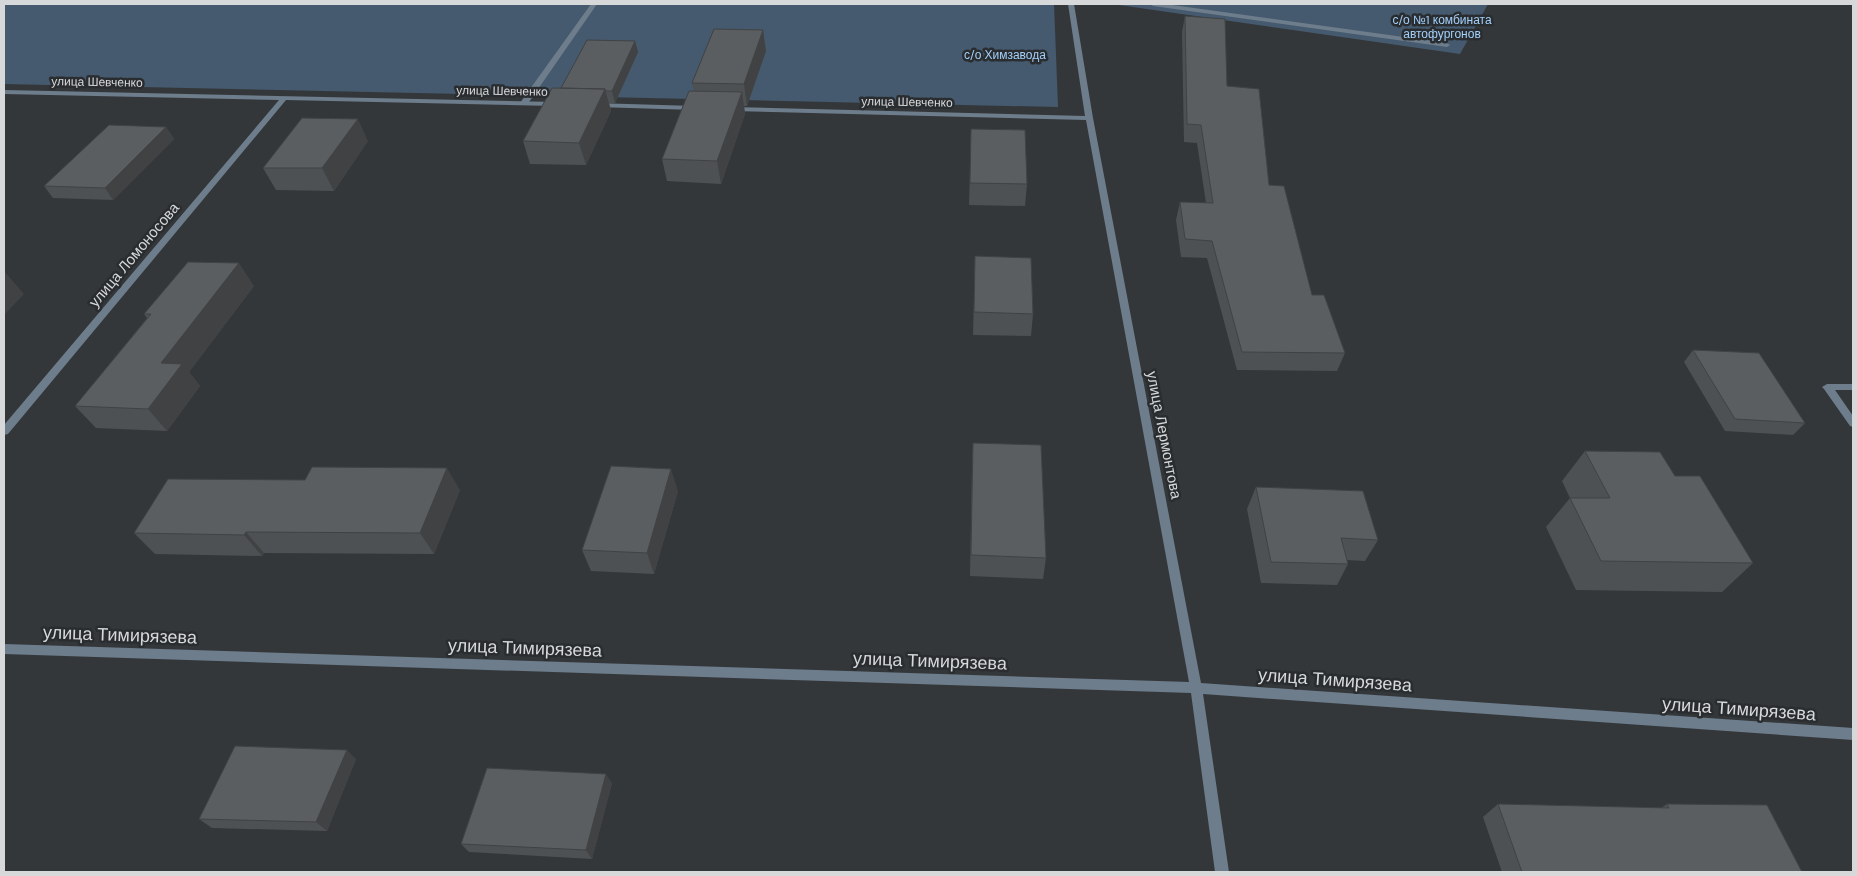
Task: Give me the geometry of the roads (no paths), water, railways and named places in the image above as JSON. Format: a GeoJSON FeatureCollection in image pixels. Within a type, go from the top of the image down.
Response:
{"type":"FeatureCollection","features":[{"type":"Feature","properties":{"kind":"street"},"geometry":{"type":"LineString","coordinates":[[524,103],[594,4]]}},
{"type":"Feature","properties":{"kind":"street","name":"улица Лермонтова"},"geometry":{"type":"LineString","coordinates":[[1071,4],[1089,118],[1196,688],[1222,872]]}},
{"type":"Feature","properties":{"kind":"street"},"geometry":{"type":"LineString","coordinates":[[1153,4],[1447,44]]}},
{"type":"Feature","properties":{"kind":"street","name":"улица Шевченко"},"geometry":{"type":"LineString","coordinates":[[4,92],[564,104]]}},
{"type":"Feature","properties":{"kind":"street","name":"улица Ломоносова"},"geometry":{"type":"LineString","coordinates":[[4,431],[285,97]]}},
{"type":"Feature","properties":{"kind":"street"},"geometry":{"type":"LineString","coordinates":[[593,105],[702,108]]}},
{"type":"Feature","properties":{"kind":"street","name":"улица Шевченко"},"geometry":{"type":"LineString","coordinates":[[722,108],[1089,118]]}},
{"type":"Feature","properties":{"kind":"street"},"geometry":{"type":"LineString","coordinates":[[1853,387],[1827,387],[1853,423]]}},
{"type":"Feature","properties":{"kind":"street","name":"улица Тимирязева"},"geometry":{"type":"LineString","coordinates":[[4,649],[1196,688],[1853,734]]}},
{"type":"Feature","properties":{"kind":"park label","name":"с/о №1 комбината автофургонов"},"geometry":{"type":"Point","coordinates":[1442,27]}},
{"type":"Feature","properties":{"kind":"park label","name":"с/о Химзавода"},"geometry":{"type":"Point","coordinates":[1005,55]}}]}
